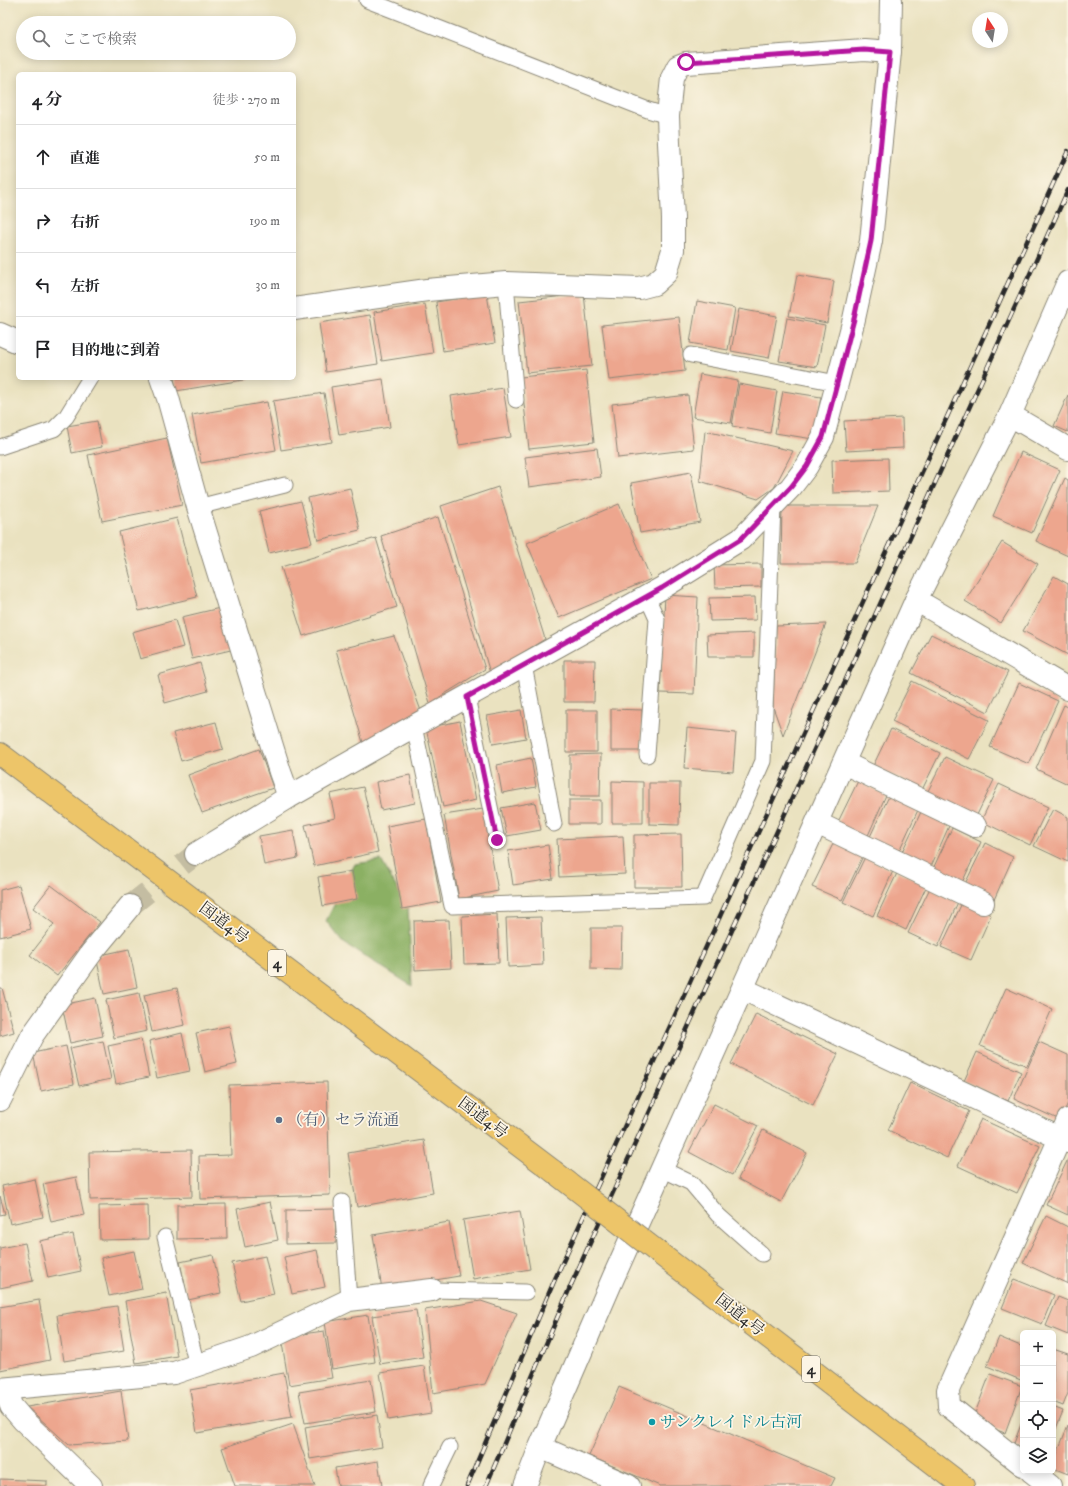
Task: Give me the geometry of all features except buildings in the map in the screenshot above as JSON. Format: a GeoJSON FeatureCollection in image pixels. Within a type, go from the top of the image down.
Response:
{"type":"FeatureCollection","features":[{"type":"Feature","properties":{"kind":"highway","name":"国道4号"},"geometry":{"type":"LineString","coordinates":[[0,754],[554,1171],[963,1486]]}},
{"type":"Feature","properties":{"kind":"street"},"geometry":{"type":"LineString","coordinates":[[196,854],[289,797],[647,597],[741,539],[791,487],[807,466],[823,437],[854,319],[871,241],[890,52],[892,0]]}},
{"type":"Feature","properties":{"kind":"street"},"geometry":{"type":"LineString","coordinates":[[296,309],[427,290],[506,283],[639,288],[654,284],[666,273],[673,250],[668,116],[672,78],[678,66],[686,62],[864,50],[890,52]]}},
{"type":"Feature","properties":{"kind":"street"},"geometry":{"type":"LineString","coordinates":[[525,1486],[540,1447],[662,1169],[744,990],[916,600],[1010,415],[1068,282]]}},
{"type":"Feature","properties":{"kind":"street"},"geometry":{"type":"LineString","coordinates":[[0,334],[16,341]]}},
{"type":"Feature","properties":{"kind":"street"},"geometry":{"type":"LineString","coordinates":[[161,380],[168,398],[198,506],[289,797]]}},
{"type":"Feature","properties":{"kind":"street"},"geometry":{"type":"LineString","coordinates":[[1010,415],[1068,449]]}},
{"type":"Feature","properties":{"kind":"street"},"geometry":{"type":"LineString","coordinates":[[916,600],[1068,689]]}},
{"type":"Feature","properties":{"kind":"street"},"geometry":{"type":"LineString","coordinates":[[844,763],[975,826]]}},
{"type":"Feature","properties":{"kind":"street"},"geometry":{"type":"LineString","coordinates":[[817,823],[983,903]]}},
{"type":"Feature","properties":{"kind":"street"},"geometry":{"type":"LineString","coordinates":[[0,1100],[32,1036],[92,952],[130,906]]}},
{"type":"Feature","properties":{"kind":"street"},"geometry":{"type":"LineString","coordinates":[[744,990],[1065,1133],[948,1390],[949,1406],[1020,1463]]}},
{"type":"Feature","properties":{"kind":"street"},"geometry":{"type":"LineString","coordinates":[[90,1486],[11,1406],[3,1389],[174,1373],[251,1347],[349,1300],[432,1290]]}},
{"type":"Feature","properties":{"kind":"street"},"geometry":{"type":"LineString","coordinates":[[540,1447],[630,1486]]}},
{"type":"Feature","properties":{"kind":"street"},"geometry":{"type":"LineString","coordinates":[[1035,1474],[1050,1486]]}},
{"type":"Feature","properties":{"kind":"lane"},"geometry":{"type":"LineString","coordinates":[[367,0],[648,110],[668,116]]}},
{"type":"Feature","properties":{"kind":"lane"},"geometry":{"type":"LineString","coordinates":[[506,283],[516,400]]}},
{"type":"Feature","properties":{"kind":"lane"},"geometry":{"type":"LineString","coordinates":[[691,355],[837,383]]}},
{"type":"Feature","properties":{"kind":"lane"},"geometry":{"type":"LineString","coordinates":[[0,447],[54,429],[66,417],[89,380]]}},
{"type":"Feature","properties":{"kind":"lane"},"geometry":{"type":"LineString","coordinates":[[198,506],[285,484]]}},
{"type":"Feature","properties":{"kind":"lane"},"geometry":{"type":"LineString","coordinates":[[414,726],[452,906],[703,898],[763,761],[773,506]]}},
{"type":"Feature","properties":{"kind":"lane"},"geometry":{"type":"LineString","coordinates":[[647,597],[657,619],[648,755]]}},
{"type":"Feature","properties":{"kind":"lane"},"geometry":{"type":"LineString","coordinates":[[524,665],[554,824]]}},
{"type":"Feature","properties":{"kind":"lane"},"geometry":{"type":"LineString","coordinates":[[467,697],[497,840]]}},
{"type":"Feature","properties":{"kind":"lane"},"geometry":{"type":"LineString","coordinates":[[662,1169],[691,1183],[718,1215],[762,1254]]}},
{"type":"Feature","properties":{"kind":"lane"},"geometry":{"type":"LineString","coordinates":[[342,1202],[349,1300]]}},
{"type":"Feature","properties":{"kind":"lane"},"geometry":{"type":"LineString","coordinates":[[165,1237],[197,1366]]}},
{"type":"Feature","properties":{"kind":"lane"},"geometry":{"type":"LineString","coordinates":[[432,1290],[526,1292]]}},
{"type":"Feature","properties":{"kind":"lane"},"geometry":{"type":"LineString","coordinates":[[431,1486],[450,1447]]}},
{"type":"Feature","properties":{"kind":"green space"},"geometry":{"type":"Polygon","coordinates":[[[381,860],[408,908],[412,986],[344,943],[326,921],[355,864],[381,860]]]}},
{"type":"Feature","properties":{"kind":"tunnel"},"geometry":{"type":"LineString","coordinates":[[130,906],[196,854]]}},
{"type":"Feature","properties":{"kind":"railway"},"geometry":{"type":"LineString","coordinates":[[467,1486],[555,1279],[1068,151]]}},
{"type":"Feature","properties":{"kind":"railway"},"geometry":{"type":"LineString","coordinates":[[486,1486],[571,1285],[1068,190]]}},
{"type":"Feature","properties":{"kind":"place","name":"（有）セラ流通"},"geometry":{"type":"Point","coordinates":[279,1120]}},
{"type":"Feature","properties":{"kind":"place","name":"サンクレイドル古河"},"geometry":{"type":"Point","coordinates":[652,1422]}},
{"type":"Feature","properties":{"kind":"route"},"geometry":{"type":"LineString","coordinates":[[497,840],[467,697],[662,588],[741,539],[791,487],[807,466],[823,437],[854,319],[871,241],[890,52],[864,50],[686,62]]}}]}
